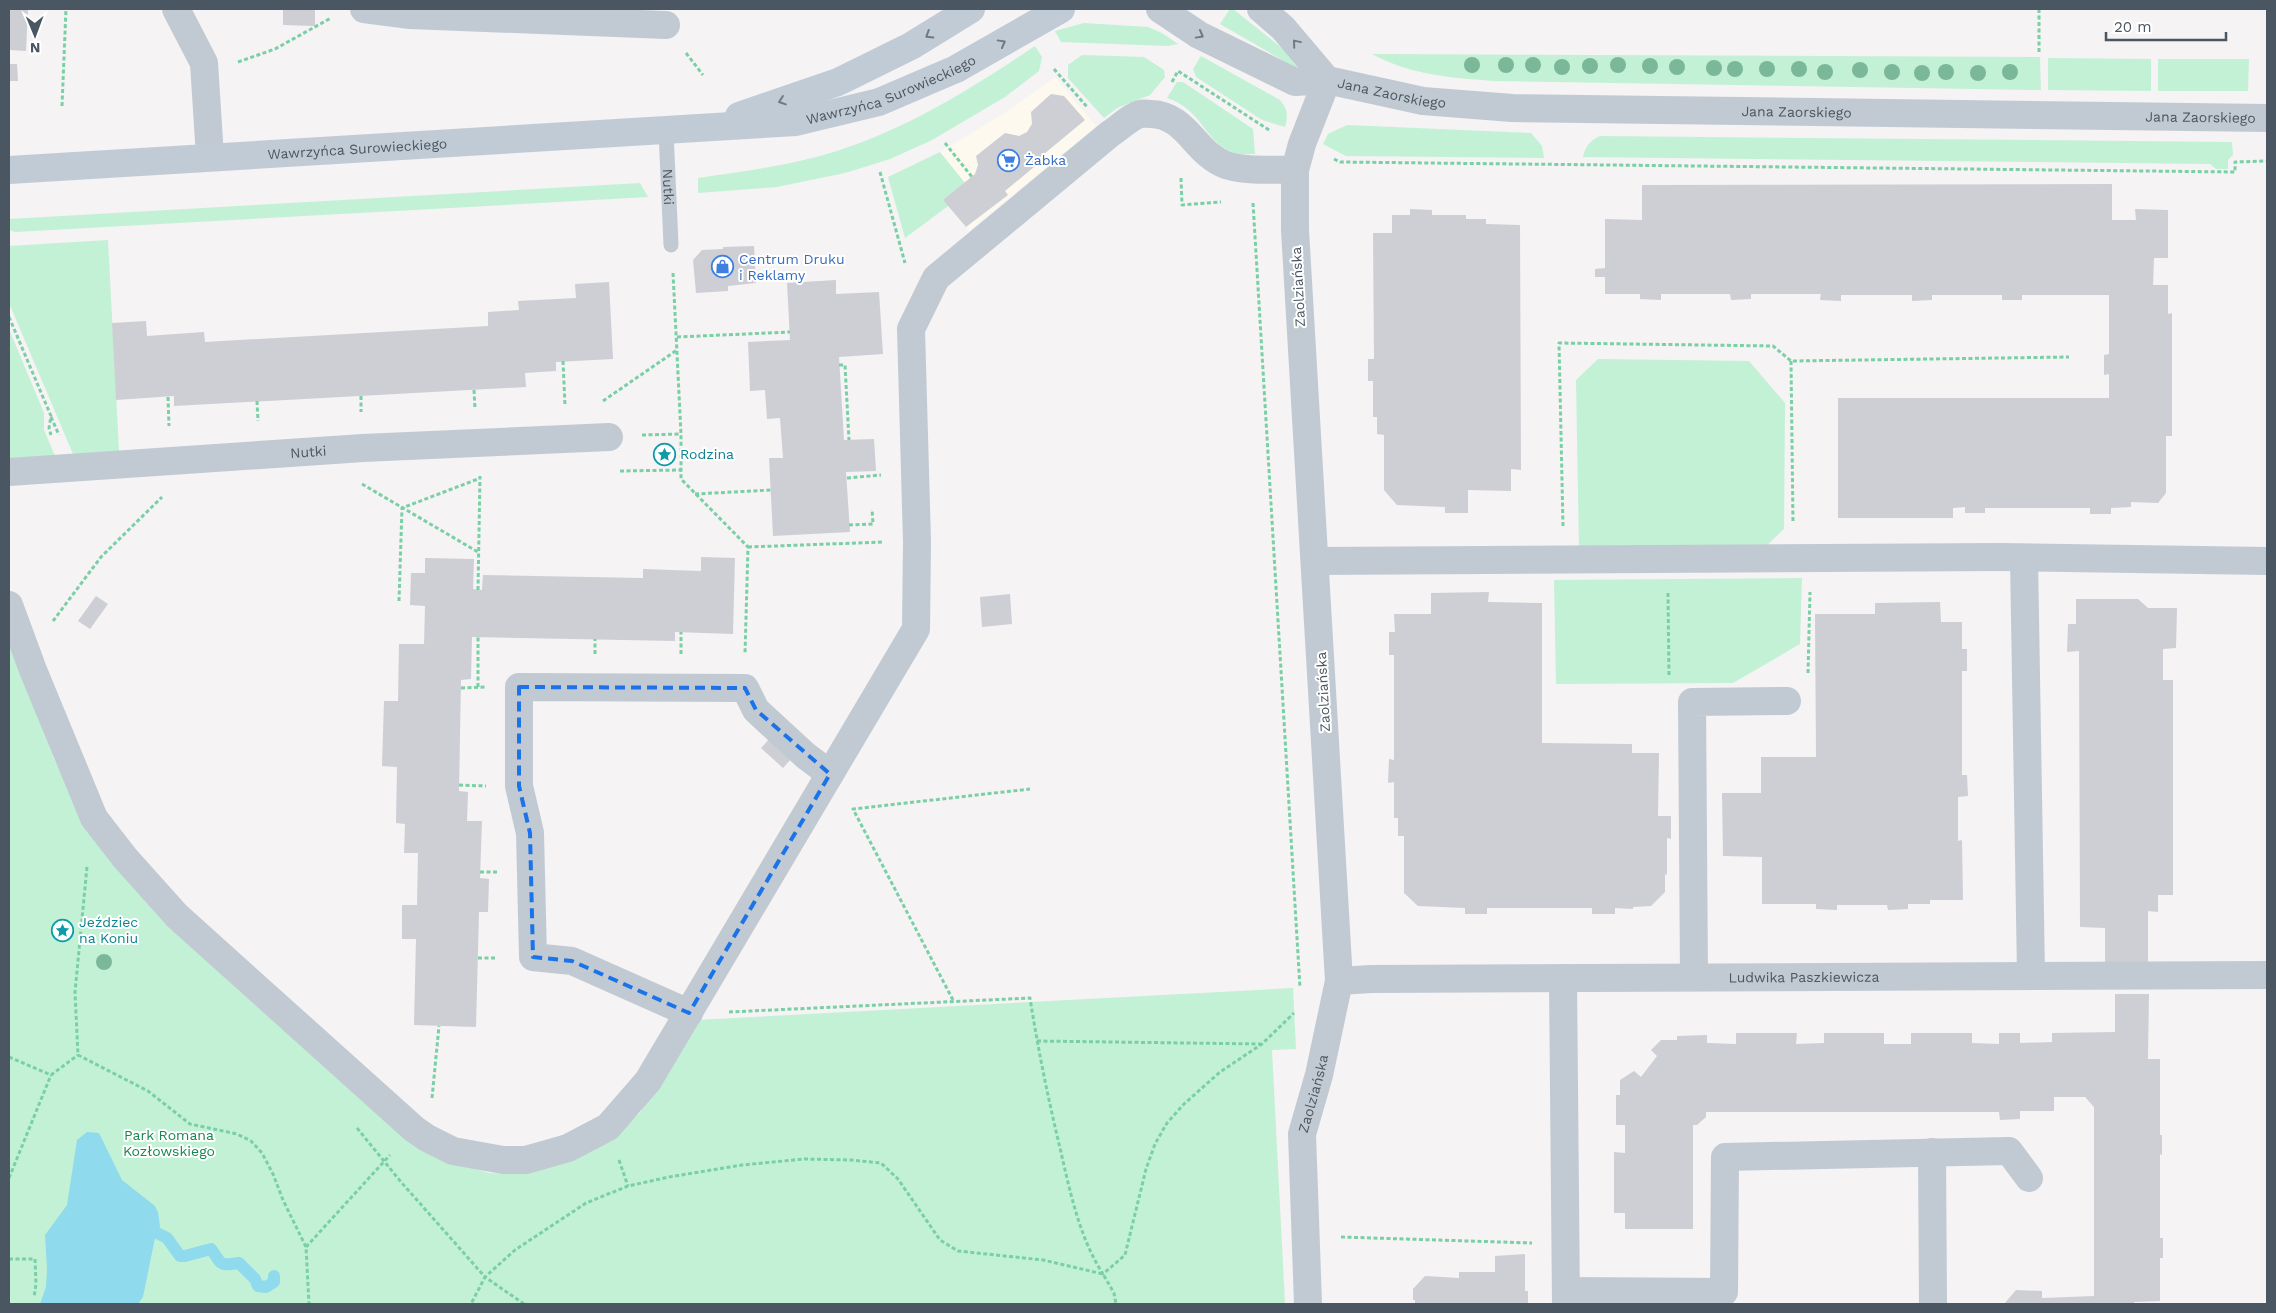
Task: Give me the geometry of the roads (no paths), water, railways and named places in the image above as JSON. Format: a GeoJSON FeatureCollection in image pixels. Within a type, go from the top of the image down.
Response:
{"type":"FeatureCollection","features":[{"type":"Feature","properties":{"kind":"street"},"geometry":{"type":"LineString","coordinates":[[176,9],[204,63],[210,157]]}},
{"type":"Feature","properties":{"kind":"street","name":"Wawrzyńca Surowieckiego"},"geometry":{"type":"LineString","coordinates":[[706,127],[838,82],[911,46],[971,9]]}},
{"type":"Feature","properties":{"kind":"street","name":"Wawrzyńca Surowieckiego"},"geometry":{"type":"LineString","coordinates":[[9,170],[796,122],[879,102],[956,69],[1061,9]]}},
{"type":"Feature","properties":{"kind":"street","name":"Jana Zaorskiego"},"geometry":{"type":"LineString","coordinates":[[1160,9],[1199,35],[1295,82],[1327,80],[1423,101],[1512,108],[2267,118]]}},
{"type":"Feature","properties":{"kind":"street","name":"Jana Zaorskiego"},"geometry":{"type":"LineString","coordinates":[[1266,10],[1327,80]]}},
{"type":"Feature","properties":{"kind":"street"},"geometry":{"type":"LineString","coordinates":[[352,11],[666,25]]}},
{"type":"Feature","properties":{"kind":"street","name":"Zaolziańska"},"geometry":{"type":"LineString","coordinates":[[1308,1304],[1302,1134],[1319,1075],[1340,980],[1296,249],[1295,170],[1302,144],[1327,80]]}},
{"type":"Feature","properties":{"kind":"street"},"geometry":{"type":"LineString","coordinates":[[9,605],[33,670],[94,818],[125,858],[177,916],[351,1073],[427,1138],[453,1151],[503,1160],[526,1160],[568,1148],[608,1126],[648,1081],[916,629],[917,542],[911,329],[936,278],[973,245],[1111,134],[1140,114],[1155,114],[1172,118],[1210,156],[1225,165],[1295,170]]}},
{"type":"Feature","properties":{"kind":"street","name":"Nutki"},"geometry":{"type":"LineString","coordinates":[[9,472],[363,448],[609,437]]}},
{"type":"Feature","properties":{"kind":"street"},"geometry":{"type":"LineString","coordinates":[[2024,558],[2031,974]]}},
{"type":"Feature","properties":{"kind":"street"},"geometry":{"type":"LineString","coordinates":[[1315,561],[2024,558],[2267,561]]}},
{"type":"Feature","properties":{"kind":"street"},"geometry":{"type":"LineString","coordinates":[[689,1013],[572,961],[533,957],[530,833],[520,786],[518,686],[745,688],[756,710],[806,756],[830,774]]}},
{"type":"Feature","properties":{"kind":"street"},"geometry":{"type":"LineString","coordinates":[[1694,977],[1692,702],[1787,701]]}},
{"type":"Feature","properties":{"kind":"street","name":"Ludwika Paszkiewicza"},"geometry":{"type":"LineString","coordinates":[[1340,980],[2031,974],[2267,975]]}},
{"type":"Feature","properties":{"kind":"street"},"geometry":{"type":"LineString","coordinates":[[1563,978],[1566,1298],[1724,1292],[1725,1157],[2009,1151],[2029,1178]]}},
{"type":"Feature","properties":{"kind":"street"},"geometry":{"type":"LineString","coordinates":[[1932,1152],[1933,1304]]}},
{"type":"Feature","properties":{"kind":"lane","name":"Nutki"},"geometry":{"type":"LineString","coordinates":[[666,131],[671,245]]}},
{"type":"Feature","properties":{"kind":"water"},"geometry":{"type":"Polygon","coordinates":[[[87,1132],[99,1133],[122,1180],[155,1206],[158,1212],[160,1226],[155,1238],[143,1297],[138,1304],[40,1304],[46,1287],[45,1235],[67,1205],[77,1140],[87,1132]]]}},
{"type":"Feature","properties":{"kind":"waterway"},"geometry":{"type":"LineString","coordinates":[[157,1233],[167,1238],[180,1256],[211,1249],[222,1263],[239,1263],[255,1279],[258,1286],[266,1287],[274,1282],[274,1276]]}},
{"type":"Feature","properties":{"kind":"place","name":"Żabka"},"geometry":{"type":"Point","coordinates":[1009,160]}},
{"type":"Feature","properties":{"kind":"place","name":"Centrum Druku i Reklamy"},"geometry":{"type":"Point","coordinates":[723,267]}},
{"type":"Feature","properties":{"kind":"place","name":"Rodzina"},"geometry":{"type":"Point","coordinates":[664,454]}},
{"type":"Feature","properties":{"kind":"place","name":"Jeździec na Koniu"},"geometry":{"type":"Point","coordinates":[63,930]}},
{"type":"Feature","properties":{"kind":"park label","name":"Park Romana Kozłowskiego"},"geometry":{"type":"Point","coordinates":[169,1144]}}]}
